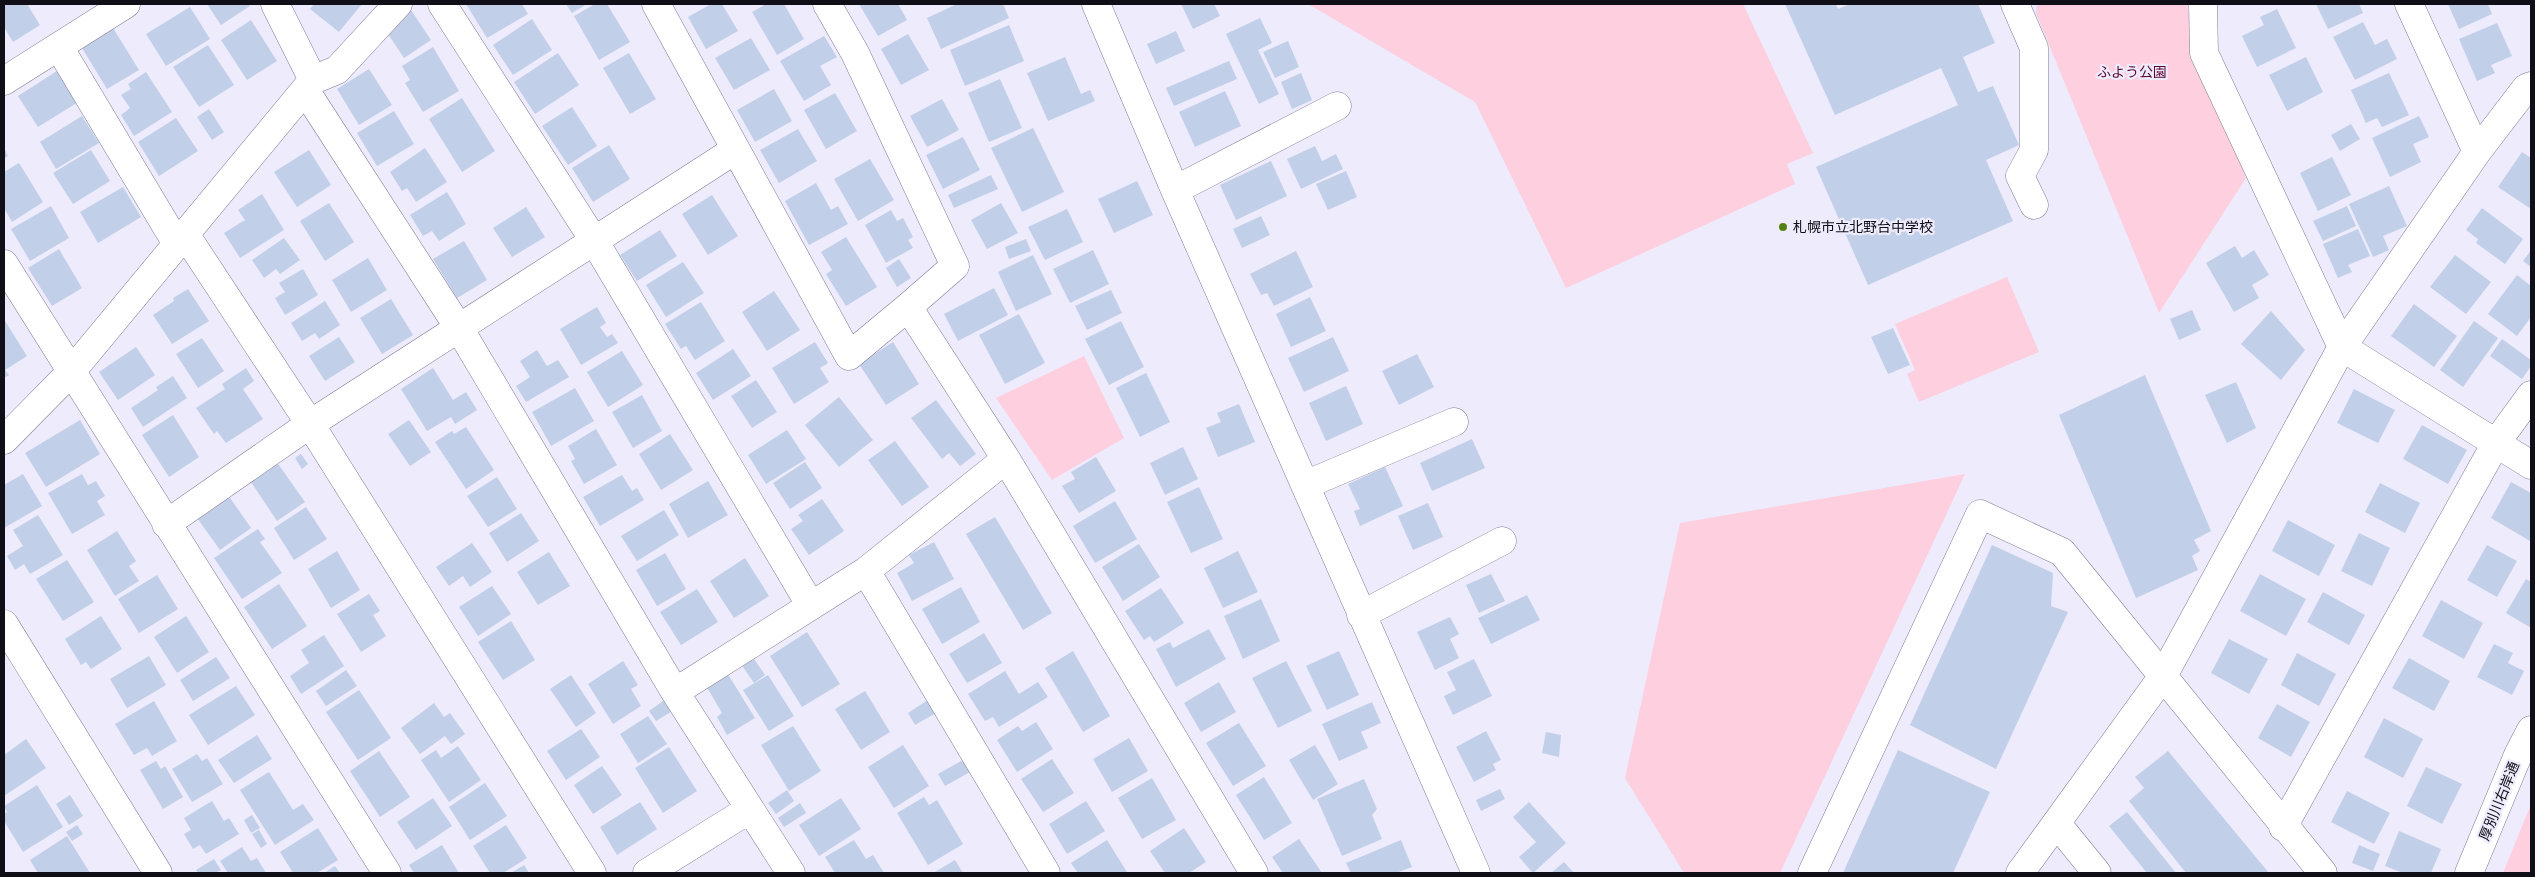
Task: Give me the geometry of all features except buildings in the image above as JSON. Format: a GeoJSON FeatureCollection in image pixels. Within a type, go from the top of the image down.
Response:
{"type":"FeatureCollection","features":[{"type":"Feature","properties":{"kind":"street"},"geometry":{"type":"LineString","coordinates":[[4,81],[126,4]]}},
{"type":"Feature","properties":{"kind":"street"},"geometry":{"type":"LineString","coordinates":[[275,4],[309,84],[459,328],[675,692],[791,873]]}},
{"type":"Feature","properties":{"kind":"street"},"geometry":{"type":"LineString","coordinates":[[4,440],[71,372],[309,84],[337,70],[398,4]]}},
{"type":"Feature","properties":{"kind":"street"},"geometry":{"type":"LineString","coordinates":[[442,4],[595,242],[811,606]]}},
{"type":"Feature","properties":{"kind":"street"},"geometry":{"type":"LineString","coordinates":[[656,4],[849,356],[955,266],[855,52],[828,4]]}},
{"type":"Feature","properties":{"kind":"street"},"geometry":{"type":"LineString","coordinates":[[1096,4],[1175,190],[1476,873]]}},
{"type":"Feature","properties":{"kind":"street"},"geometry":{"type":"LineString","coordinates":[[2014,4],[2034,48],[2034,150],[2020,176],[2034,205]]}},
{"type":"Feature","properties":{"kind":"street"},"geometry":{"type":"LineString","coordinates":[[2203,4],[2204,53],[2342,348],[2531,465]]}},
{"type":"Feature","properties":{"kind":"street"},"geometry":{"type":"LineString","coordinates":[[2409,4],[2477,152]]}},
{"type":"Feature","properties":{"kind":"street"},"geometry":{"type":"LineString","coordinates":[[59,47],[181,239],[310,424],[592,873]]}},
{"type":"Feature","properties":{"kind":"street"},"geometry":{"type":"LineString","coordinates":[[2020,873],[2058,824],[2163,676],[2342,348],[2477,152],[2526,88],[2531,86]]}},
{"type":"Feature","properties":{"kind":"street"},"geometry":{"type":"LineString","coordinates":[[1175,190],[1337,106]]}},
{"type":"Feature","properties":{"kind":"street"},"geometry":{"type":"LineString","coordinates":[[166,524],[310,424],[735,150]]}},
{"type":"Feature","properties":{"kind":"street"},"geometry":{"type":"LineString","coordinates":[[4,264],[166,524],[388,873]]}},
{"type":"Feature","properties":{"kind":"street"},"geometry":{"type":"LineString","coordinates":[[908,307],[1006,459],[1254,873]]}},
{"type":"Feature","properties":{"kind":"street"},"geometry":{"type":"LineString","coordinates":[[2283,827],[2496,443],[2531,395]]}},
{"type":"Feature","properties":{"kind":"street"},"geometry":{"type":"LineString","coordinates":[[1304,485],[1454,422]]}},
{"type":"Feature","properties":{"kind":"street"},"geometry":{"type":"LineString","coordinates":[[675,692],[866,571],[1006,459]]}},
{"type":"Feature","properties":{"kind":"street"},"geometry":{"type":"LineString","coordinates":[[1812,873],[1980,514],[2062,552],[2283,827],[2323,873]]}},
{"type":"Feature","properties":{"kind":"street"},"geometry":{"type":"LineString","coordinates":[[1361,615],[1502,541]]}},
{"type":"Feature","properties":{"kind":"street"},"geometry":{"type":"LineString","coordinates":[[866,571],[1046,873]]}},
{"type":"Feature","properties":{"kind":"street"},"geometry":{"type":"LineString","coordinates":[[4,624],[158,873]]}},
{"type":"Feature","properties":{"kind":"street","name":"厚別川右岸通"},"geometry":{"type":"LineString","coordinates":[[2470,873],[2518,755],[2531,730]]}},
{"type":"Feature","properties":{"kind":"street"},"geometry":{"type":"LineString","coordinates":[[647,873],[750,809]]}},
{"type":"Feature","properties":{"kind":"street"},"geometry":{"type":"LineString","coordinates":[[2058,824],[2097,873]]}},
{"type":"Feature","properties":{"kind":"green space"},"geometry":{"type":"Polygon","coordinates":[[[1308,4],[1743,4],[1813,153],[1787,164],[1795,184],[1566,288],[1475,102],[1308,4]]]}},
{"type":"Feature","properties":{"kind":"green space","name":"ふよう公園"},"geometry":{"type":"Polygon","coordinates":[[[2037,4],[2187,4],[2194,45],[2246,178],[2159,313],[2036,13],[2037,4]]]}},
{"type":"Feature","properties":{"kind":"green space"},"geometry":{"type":"Polygon","coordinates":[[[2007,277],[2039,352],[1919,402],[1907,374],[1915,370],[1895,324],[2007,277]]]}},
{"type":"Feature","properties":{"kind":"green space"},"geometry":{"type":"Polygon","coordinates":[[[1084,356],[1124,438],[1052,480],[996,398],[1084,356]]]}},
{"type":"Feature","properties":{"kind":"green space"},"geometry":{"type":"Polygon","coordinates":[[[1965,474],[1780,873],[1684,873],[1625,778],[1680,523],[1965,474]]]}},
{"type":"Feature","properties":{"kind":"green space"},"geometry":{"type":"Polygon","coordinates":[[[2531,804],[2531,873],[2503,873],[2531,804]]]}},
{"type":"Feature","properties":{"kind":"place","name":"札幌市立北野台中学校"},"geometry":{"type":"Point","coordinates":[1783,227]}}]}
